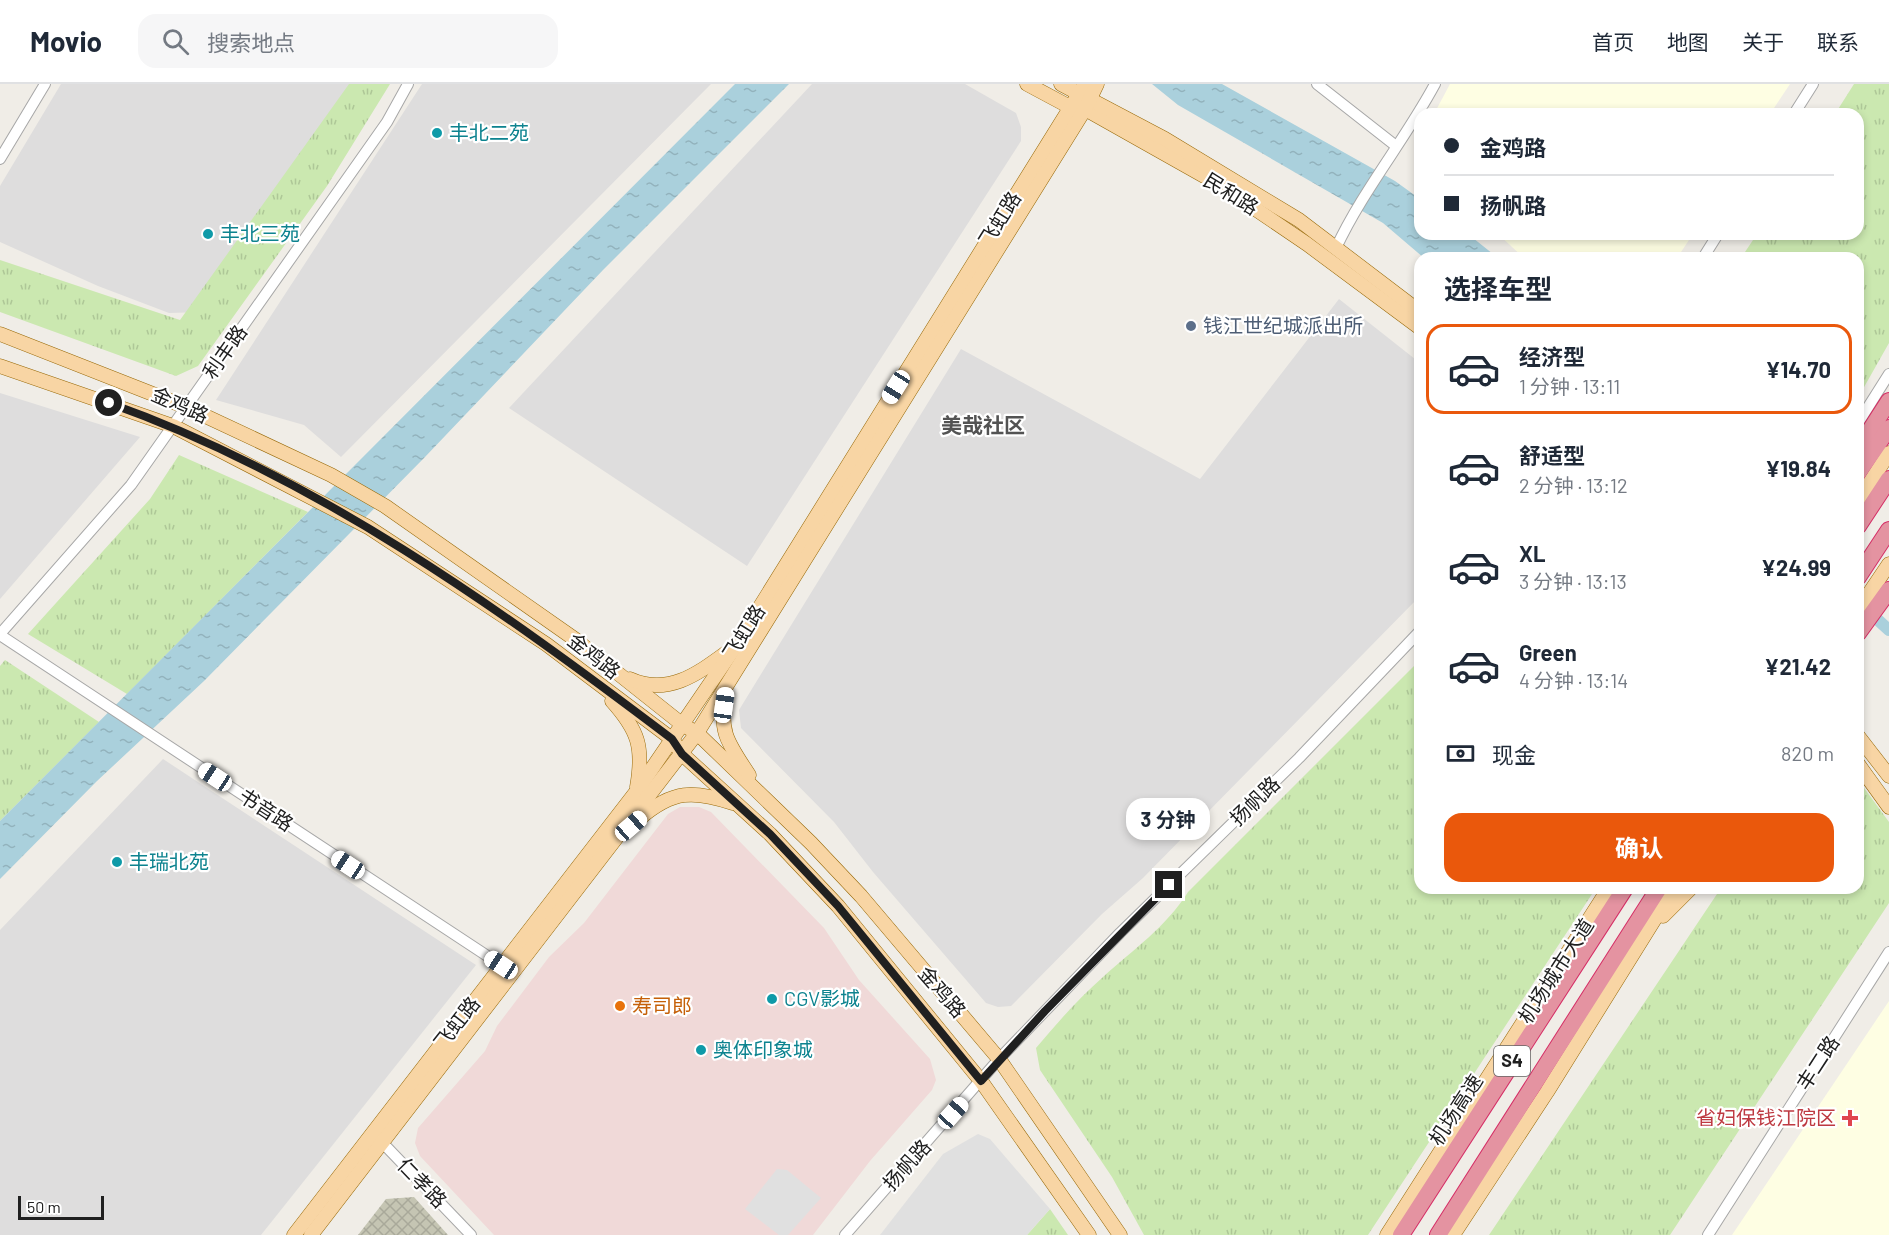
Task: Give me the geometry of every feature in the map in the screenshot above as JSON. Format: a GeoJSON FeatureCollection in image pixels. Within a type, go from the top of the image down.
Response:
{"type":"FeatureCollection","features":[{"type":"Feature","properties":{"kind":"highway"},"geometry":{"type":"LineString","coordinates":[[1864,440],[1889,401]]}},
{"type":"Feature","properties":{"kind":"highway"},"geometry":{"type":"LineString","coordinates":[[1864,464],[1889,428]]}},
{"type":"Feature","properties":{"kind":"highway"},"geometry":{"type":"LineString","coordinates":[[1864,517],[1889,479]]}},
{"type":"Feature","properties":{"kind":"highway"},"geometry":{"type":"LineString","coordinates":[[1864,569],[1889,530]]}},
{"type":"Feature","properties":{"kind":"highway"},"geometry":{"type":"LineString","coordinates":[[1864,625],[1889,590]]}},
{"type":"Feature","properties":{"kind":"highway"},"geometry":{"type":"LineString","coordinates":[[1606,916],[1615,894]]}},
{"type":"Feature","properties":{"kind":"highway","name":"机场高速"},"geometry":{"type":"LineString","coordinates":[[1401,1235],[1621,894]]}},
{"type":"Feature","properties":{"kind":"highway","name":"S4"},"geometry":{"type":"LineString","coordinates":[[1438,1235],[1636,937],[1656,894]]}},
{"type":"Feature","properties":{"kind":"highway"},"geometry":{"type":"LineString","coordinates":[[1636,937],[1668,894]]}},
{"type":"Feature","properties":{"kind":"main road"},"geometry":{"type":"LineString","coordinates":[[1027,84],[1070,107]]}},
{"type":"Feature","properties":{"kind":"main road","name":"民和路"},"geometry":{"type":"LineString","coordinates":[[1061,84],[1165,139],[1299,220],[1414,307]]}},
{"type":"Feature","properties":{"kind":"main road","name":"飞虹路"},"geometry":{"type":"LineString","coordinates":[[294,1235],[636,792],[683,725],[735,647],[1070,107],[1096,84]]}},
{"type":"Feature","properties":{"kind":"main road","name":"飞虹路"},"geometry":{"type":"LineString","coordinates":[[311,1235],[682,754],[726,691],[1084,96]]}},
{"type":"Feature","properties":{"kind":"main road","name":"民和路"},"geometry":{"type":"LineString","coordinates":[[1084,96],[1307,244],[1414,324]]}},
{"type":"Feature","properties":{"kind":"main road","name":"金鸡路"},"geometry":{"type":"LineString","coordinates":[[0,334],[186,407],[331,475],[385,506],[576,640],[683,725],[697,733],[861,896],[999,1059],[1120,1235]]}},
{"type":"Feature","properties":{"kind":"main road","name":"金鸡路"},"geometry":{"type":"LineString","coordinates":[[0,366],[172,426],[368,527],[546,644],[672,739],[682,754],[770,834],[838,906],[981,1081],[1089,1235]]}},
{"type":"Feature","properties":{"kind":"main road"},"geometry":{"type":"LineString","coordinates":[[1864,492],[1889,453]]}},
{"type":"Feature","properties":{"kind":"main road"},"geometry":{"type":"LineString","coordinates":[[1864,601],[1889,564]]}},
{"type":"Feature","properties":{"kind":"main road"},"geometry":{"type":"LineString","coordinates":[[615,672],[641,684],[660,686],[679,682],[699,673],[735,647]]}},
{"type":"Feature","properties":{"kind":"main road"},"geometry":{"type":"LineString","coordinates":[[590,677],[629,721],[634,731],[640,747],[641,766],[636,792]]}},
{"type":"Feature","properties":{"kind":"main road"},"geometry":{"type":"LineString","coordinates":[[726,691],[722,720],[726,736],[761,795]]}},
{"type":"Feature","properties":{"kind":"main road"},"geometry":{"type":"LineString","coordinates":[[1864,744],[1889,776]]}},
{"type":"Feature","properties":{"kind":"main road"},"geometry":{"type":"LineString","coordinates":[[1864,772],[1889,807]]}},
{"type":"Feature","properties":{"kind":"main road"},"geometry":{"type":"LineString","coordinates":[[618,837],[656,804],[689,793],[740,806]]}},
{"type":"Feature","properties":{"kind":"main road","name":"机场城市大道"},"geometry":{"type":"LineString","coordinates":[[1387,1235],[1605,894]]}},
{"type":"Feature","properties":{"kind":"main road"},"geometry":{"type":"LineString","coordinates":[[1453,1235],[1547,1092],[1636,937],[1684,894]]}},
{"type":"Feature","properties":{"kind":"street"},"geometry":{"type":"LineString","coordinates":[[0,159],[45,84]]}},
{"type":"Feature","properties":{"kind":"street","name":"利丰路"},"geometry":{"type":"LineString","coordinates":[[0,634],[131,485],[387,122],[408,84]]}},
{"type":"Feature","properties":{"kind":"street"},"geometry":{"type":"LineString","coordinates":[[1317,84],[1396,146]]}},
{"type":"Feature","properties":{"kind":"street"},"geometry":{"type":"LineString","coordinates":[[1420,108],[1435,84]]}},
{"type":"Feature","properties":{"kind":"street"},"geometry":{"type":"LineString","coordinates":[[1798,108],[1813,84]]}},
{"type":"Feature","properties":{"kind":"street"},"geometry":{"type":"LineString","coordinates":[[1336,248],[1348,223],[1391,159],[1396,146],[1414,117]]}},
{"type":"Feature","properties":{"kind":"street"},"geometry":{"type":"LineString","coordinates":[[1864,414],[1889,374]]}},
{"type":"Feature","properties":{"kind":"street","name":"书音路"},"geometry":{"type":"LineString","coordinates":[[0,634],[501,965]]}},
{"type":"Feature","properties":{"kind":"street","name":"扬帆路"},"geometry":{"type":"LineString","coordinates":[[845,1235],[999,1059],[1120,933],[1299,758],[1414,637]]}},
{"type":"Feature","properties":{"kind":"street","name":"丰二路"},"geometry":{"type":"LineString","coordinates":[[1708,1235],[1889,952]]}},
{"type":"Feature","properties":{"kind":"street","name":"仁孝路"},"geometry":{"type":"LineString","coordinates":[[372,1132],[471,1235]]}},
{"type":"Feature","properties":{"kind":"shaded area","name":"丰北三苑"},"geometry":{"type":"Polygon","coordinates":[[[61,84],[375,84],[203,312],[169,313],[98,286],[0,242],[0,186],[61,84]]]}},
{"type":"Feature","properties":{"kind":"shaded area","name":"丰北二苑"},"geometry":{"type":"Polygon","coordinates":[[[422,84],[711,84],[341,457],[304,425],[216,400],[422,84]]]}},
{"type":"Feature","properties":{"kind":"shaded area"},"geometry":{"type":"Polygon","coordinates":[[[812,84],[965,84],[1016,113],[1021,127],[1021,141],[747,566],[509,408],[812,84]]]}},
{"type":"Feature","properties":{"kind":"shaded area"},"geometry":{"type":"Polygon","coordinates":[[[1450,84],[1790,84],[1774,108],[1437,108],[1450,84]]]}},
{"type":"Feature","properties":{"kind":"shaded area"},"geometry":{"type":"Polygon","coordinates":[[[1504,240],[1689,240],[1681,252],[1518,252],[1504,240]]]}},
{"type":"Feature","properties":{"kind":"shaded area"},"geometry":{"type":"Polygon","coordinates":[[[1339,299],[1414,358],[1414,602],[1143,878],[1102,914],[1011,1006],[998,1007],[986,1003],[873,872],[834,822],[741,728],[739,710],[961,349],[1200,479],[1339,299]]]}},
{"type":"Feature","properties":{"kind":"shaded area"},"geometry":{"type":"Polygon","coordinates":[[[0,393],[140,437],[0,599],[0,393]]]}},
{"type":"Feature","properties":{"kind":"shaded area","name":"丰瑞北苑"},"geometry":{"type":"Polygon","coordinates":[[[163,759],[476,965],[261,1235],[0,1235],[0,930],[163,759]]]}},
{"type":"Feature","properties":{"kind":"shaded area","name":"奥体印象城"},"geometry":{"type":"Polygon","coordinates":[[[680,807],[699,807],[711,812],[824,928],[859,980],[930,1059],[936,1080],[932,1090],[870,1161],[813,1235],[494,1235],[420,1156],[415,1143],[418,1128],[485,1051],[497,1026],[549,957],[584,923],[668,814],[680,807]]]}},
{"type":"Feature","properties":{"kind":"shaded area","name":"省妇保钱江院区"},"geometry":{"type":"Polygon","coordinates":[[[1889,1001],[1889,1235],[1732,1235],[1889,1001]]]}},
{"type":"Feature","properties":{"kind":"shaded area"},"geometry":{"type":"Polygon","coordinates":[[[978,1134],[990,1139],[1050,1209],[1027,1235],[880,1235],[943,1154],[978,1134]]]}},
{"type":"Feature","properties":{"kind":"shaded area"},"geometry":{"type":"Polygon","coordinates":[[[777,1169],[787,1170],[821,1198],[788,1235],[779,1235],[745,1209],[777,1169]]]}},
{"type":"Feature","properties":{"kind":"shaded area"},"geometry":{"type":"Polygon","coordinates":[[[414,1197],[448,1235],[358,1235],[386,1199],[414,1197]]]}},
{"type":"Feature","properties":{"kind":"green space"},"geometry":{"type":"Polygon","coordinates":[[[349,84],[390,84],[327,186],[198,366],[176,376],[0,312],[0,260],[180,320],[349,84]]]}},
{"type":"Feature","properties":{"kind":"green space"},"geometry":{"type":"Polygon","coordinates":[[[1854,84],[1889,84],[1889,343],[1864,387],[1864,252],[1745,252],[1753,240],[1864,240],[1864,108],[1839,108],[1854,84]]]}},
{"type":"Feature","properties":{"kind":"green space"},"geometry":{"type":"Polygon","coordinates":[[[179,455],[308,512],[127,694],[28,634],[150,499],[179,455]]]}},
{"type":"Feature","properties":{"kind":"green space"},"geometry":{"type":"Polygon","coordinates":[[[5,660],[99,722],[0,821],[0,666],[5,660]]]}},
{"type":"Feature","properties":{"kind":"green space"},"geometry":{"type":"Polygon","coordinates":[[[1414,666],[1414,894],[1592,894],[1368,1235],[1144,1235],[1112,1177],[1040,1070],[1036,1048],[1085,993],[1160,927],[1188,892],[1414,666]]]}},
{"type":"Feature","properties":{"kind":"green space"},"geometry":{"type":"Polygon","coordinates":[[[1864,788],[1889,822],[1889,903],[1670,1235],[1489,1235],[1717,894],[1864,894],[1864,788]]]}},
{"type":"Feature","properties":{"kind":"green space"},"geometry":{"type":"Polygon","coordinates":[[[1050,1209],[1068,1235],[1027,1235],[1050,1209]]]}},
{"type":"Feature","properties":{"kind":"water"},"geometry":{"type":"Polygon","coordinates":[[[735,84],[789,84],[603,270],[425,457],[204,681],[97,781],[0,879],[0,821],[735,84]]]}},
{"type":"Feature","properties":{"kind":"water"},"geometry":{"type":"Polygon","coordinates":[[[1152,84],[1222,84],[1395,181],[1414,195],[1414,240],[1476,240],[1490,252],[1417,252],[1383,223],[1178,105],[1152,84]]]}},
{"type":"Feature","properties":{"kind":"waterway"},"geometry":{"type":"LineString","coordinates":[[1866,609],[1889,630]]}},
{"type":"Feature","properties":{"kind":"place","name":"丰北二苑"},"geometry":{"type":"Point","coordinates":[437,133]}},
{"type":"Feature","properties":{"kind":"place","name":"丰北三苑"},"geometry":{"type":"Point","coordinates":[208,234]}},
{"type":"Feature","properties":{"kind":"place","name":"钱江世纪城派出所"},"geometry":{"type":"Point","coordinates":[1191,326]}},
{"type":"Feature","properties":{"kind":"place","name":"丰瑞北苑"},"geometry":{"type":"Point","coordinates":[117,862]}},
{"type":"Feature","properties":{"kind":"place","name":"CGV影城"},"geometry":{"type":"Point","coordinates":[772,999]}},
{"type":"Feature","properties":{"kind":"place","name":"寿司郎"},"geometry":{"type":"Point","coordinates":[620,1006]}},
{"type":"Feature","properties":{"kind":"place","name":"奥体印象城"},"geometry":{"type":"Point","coordinates":[701,1050]}},
{"type":"Feature","properties":{"kind":"place","name":"省妇保钱江院区"},"geometry":{"type":"Point","coordinates":[1850,1118]}},
{"type":"Feature","properties":{"kind":"district","name":"美哉社区"},"geometry":{"type":"Point","coordinates":[983,426]}},
{"type":"Feature","properties":{"kind":"route"},"geometry":{"type":"LineString","coordinates":[[109,403],[172,426],[368,527],[546,644],[672,739],[682,754],[770,834],[838,906],[981,1081],[1045,1011],[1169,885]]}}]}
